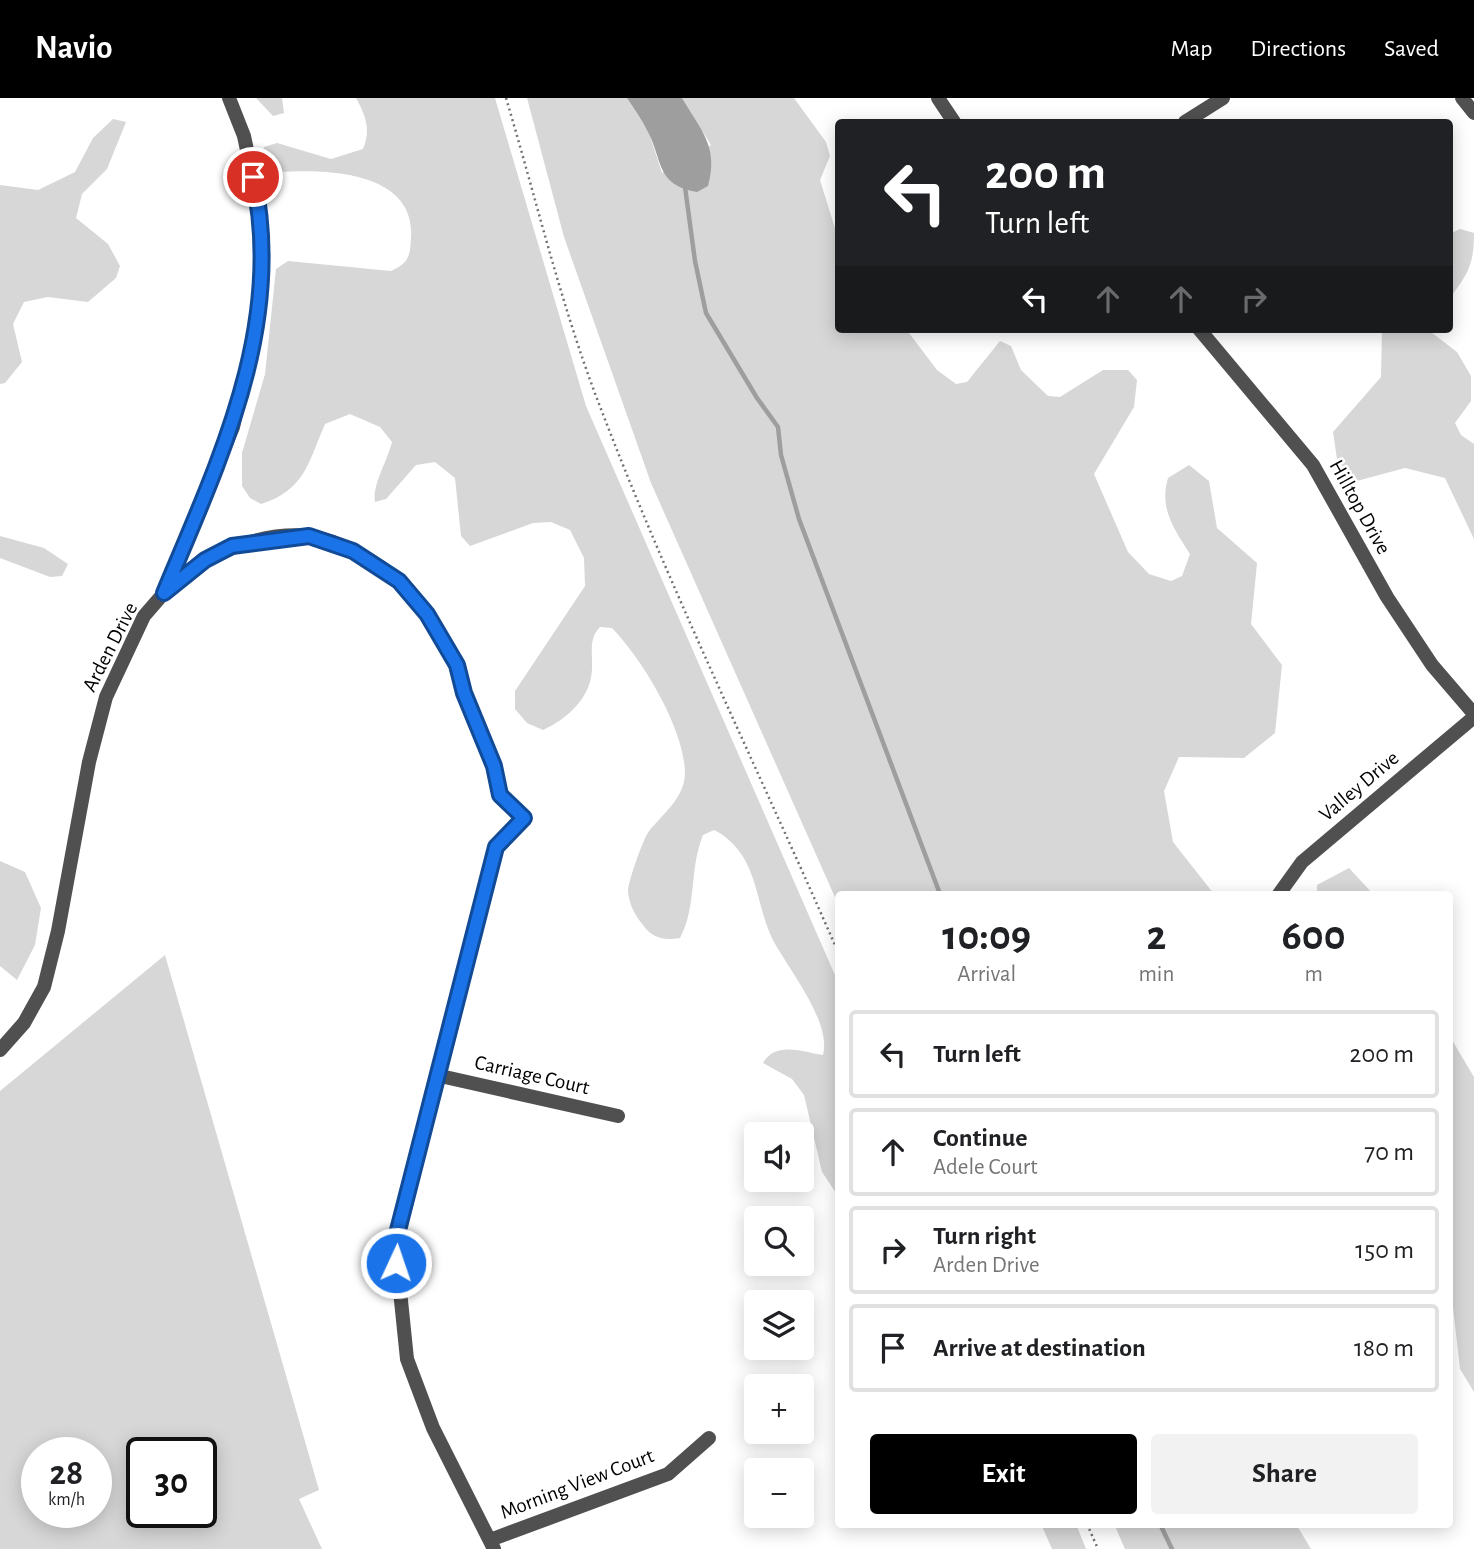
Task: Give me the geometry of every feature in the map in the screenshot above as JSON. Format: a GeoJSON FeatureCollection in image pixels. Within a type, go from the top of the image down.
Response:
{"type":"FeatureCollection","features":[{"type":"Feature","properties":{"kind":"street","name":"Arden Drive"},"geometry":{"type":"LineString","coordinates":[[0,1050],[24,1023],[44,987],[58,931],[89,762],[106,697],[144,616],[164,593],[233,427],[258,305],[263,265],[257,197],[244,136],[229,98]]}},
{"type":"Feature","properties":{"kind":"street"},"geometry":{"type":"LineString","coordinates":[[938,98],[952,119]]}},
{"type":"Feature","properties":{"kind":"street"},"geometry":{"type":"LineString","coordinates":[[1190,119],[1223,98]]}},
{"type":"Feature","properties":{"kind":"street"},"geometry":{"type":"LineString","coordinates":[[1462,98],[1474,113]]}},
{"type":"Feature","properties":{"kind":"street","name":"Hilltop Drive"},"geometry":{"type":"LineString","coordinates":[[1202,333],[1312,465],[1387,597],[1432,665],[1474,716]]}},
{"type":"Feature","properties":{"kind":"street"},"geometry":{"type":"LineString","coordinates":[[164,593],[205,560],[232,546],[309,536],[353,551],[399,581],[427,614],[457,665]]}},
{"type":"Feature","properties":{"kind":"street","name":"Valley Drive"},"geometry":{"type":"LineString","coordinates":[[1281,891],[1302,862],[1474,716]]}},
{"type":"Feature","properties":{"kind":"street"},"geometry":{"type":"LineString","coordinates":[[492,1544],[428,1417],[407,1360],[399,1305],[395,1242],[496,847],[524,818]]}},
{"type":"Feature","properties":{"kind":"street","name":"Carriage Court"},"geometry":{"type":"LineString","coordinates":[[436,1074],[618,1116]]}},
{"type":"Feature","properties":{"kind":"street","name":"Morning View Court"},"geometry":{"type":"LineString","coordinates":[[492,1544],[668,1474],[709,1438]]}},
{"type":"Feature","properties":{"kind":"lane"},"geometry":{"type":"LineString","coordinates":[[457,665],[464,693],[494,766],[500,795],[524,818]]}},
{"type":"Feature","properties":{"kind":"path"},"geometry":{"type":"LineString","coordinates":[[506,98],[558,285],[616,448],[676,590],[835,945]]}},
{"type":"Feature","properties":{"kind":"path"},"geometry":{"type":"LineString","coordinates":[[1089,1528],[1098,1549]]}},
{"type":"Feature","properties":{"kind":"shaded area"},"geometry":{"type":"Polygon","coordinates":[[[256,98],[282,98],[284,113],[273,116],[256,98]]]}},
{"type":"Feature","properties":{"kind":"shaded area"},"geometry":{"type":"Polygon","coordinates":[[[356,98],[495,98],[586,406],[835,975],[835,1192],[822,1172],[814,1138],[814,1122],[810,1122],[804,1095],[792,1079],[763,1063],[768,1056],[782,1050],[823,1055],[824,1041],[815,1011],[772,938],[753,879],[736,847],[714,830],[703,835],[696,861],[689,914],[680,938],[664,939],[654,936],[637,917],[631,905],[628,891],[643,842],[677,798],[685,774],[678,737],[648,676],[612,628],[600,627],[592,642],[591,679],[582,698],[569,714],[543,730],[527,723],[515,709],[515,691],[585,586],[584,558],[570,530],[551,522],[533,523],[470,546],[461,536],[455,478],[435,462],[416,465],[386,499],[375,502],[378,481],[392,442],[380,427],[350,414],[325,424],[309,463],[296,483],[287,491],[261,504],[250,498],[242,486],[242,453],[265,374],[276,269],[288,261],[391,271],[405,262],[411,238],[409,216],[399,199],[384,187],[343,174],[280,172],[264,153],[264,147],[277,143],[331,159],[363,149],[367,136],[366,123],[356,98]]]}},
{"type":"Feature","properties":{"kind":"shaded area"},"geometry":{"type":"Polygon","coordinates":[[[527,98],[627,98],[649,133],[662,173],[711,145],[682,98],[794,98],[826,142],[830,156],[820,180],[835,228],[835,333],[909,333],[937,370],[956,384],[967,382],[1000,341],[1011,346],[1021,370],[1048,396],[1060,397],[1103,370],[1128,370],[1137,380],[1134,407],[1094,474],[1128,552],[1149,574],[1171,581],[1182,576],[1190,554],[1170,518],[1165,499],[1168,478],[1189,465],[1209,481],[1217,528],[1257,563],[1251,624],[1282,665],[1275,733],[1244,758],[1179,757],[1164,791],[1173,842],[1212,891],[835,891],[835,897],[651,483],[564,237],[527,98]]]}},
{"type":"Feature","properties":{"kind":"shaded area"},"geometry":{"type":"Polygon","coordinates":[[[627,98],[682,98],[710,149],[711,172],[708,186],[697,192],[684,189],[667,178],[648,132],[627,98]]]}},
{"type":"Feature","properties":{"kind":"shaded area"},"geometry":{"type":"Polygon","coordinates":[[[113,119],[126,122],[107,169],[82,194],[76,218],[108,244],[120,266],[116,278],[88,302],[48,297],[24,302],[13,324],[22,362],[5,383],[0,384],[0,185],[38,190],[75,172],[93,138],[113,119]]]}},
{"type":"Feature","properties":{"kind":"shaded area"},"geometry":{"type":"Polygon","coordinates":[[[1460,229],[1474,233],[1471,261],[1453,293],[1453,232],[1460,229]]]}},
{"type":"Feature","properties":{"kind":"shaded area"},"geometry":{"type":"Polygon","coordinates":[[[1382,333],[1432,333],[1457,352],[1471,376],[1471,401],[1455,423],[1461,435],[1474,444],[1474,539],[1445,478],[1405,468],[1353,482],[1337,459],[1333,432],[1381,377],[1382,333]]]}},
{"type":"Feature","properties":{"kind":"shaded area"},"geometry":{"type":"Polygon","coordinates":[[[0,536],[44,548],[68,564],[62,576],[50,577],[0,558],[0,536]]]}},
{"type":"Feature","properties":{"kind":"shaded area"},"geometry":{"type":"Polygon","coordinates":[[[0,861],[25,872],[41,908],[35,945],[17,980],[0,966],[0,861]]]}},
{"type":"Feature","properties":{"kind":"shaded area"},"geometry":{"type":"Polygon","coordinates":[[[1349,868],[1370,891],[1317,891],[1317,885],[1349,868]]]}},
{"type":"Feature","properties":{"kind":"shaded area"},"geometry":{"type":"Polygon","coordinates":[[[165,955],[319,1490],[299,1499],[322,1549],[0,1549],[0,1091],[165,955]]]}},
{"type":"Feature","properties":{"kind":"shaded area"},"geometry":{"type":"Polygon","coordinates":[[[1453,1042],[1474,1077],[1474,1392],[1460,1369],[1453,1307],[1453,1042]]]}},
{"type":"Feature","properties":{"kind":"shaded area"},"geometry":{"type":"Polygon","coordinates":[[[1043,1528],[1078,1528],[1086,1549],[1052,1549],[1043,1528]]]}},
{"type":"Feature","properties":{"kind":"shaded area"},"geometry":{"type":"Polygon","coordinates":[[[1116,1528],[1298,1528],[1311,1549],[1125,1549],[1116,1528]]]}},
{"type":"Feature","properties":{"kind":"waterway"},"geometry":{"type":"LineString","coordinates":[[685,187],[695,261],[706,313],[757,398],[778,427],[781,455],[799,519],[939,891]]}},
{"type":"Feature","properties":{"kind":"waterway"},"geometry":{"type":"LineString","coordinates":[[1162,1528],[1172,1549]]}},
{"type":"Feature","properties":{"kind":"route"},"geometry":{"type":"LineString","coordinates":[[253,177],[263,265],[254,331],[233,427],[164,593],[205,560],[232,546],[309,536],[353,551],[399,581],[427,614],[457,665],[464,693],[494,766],[500,795],[524,818],[496,847],[395,1242],[396,1263]]}}]}
